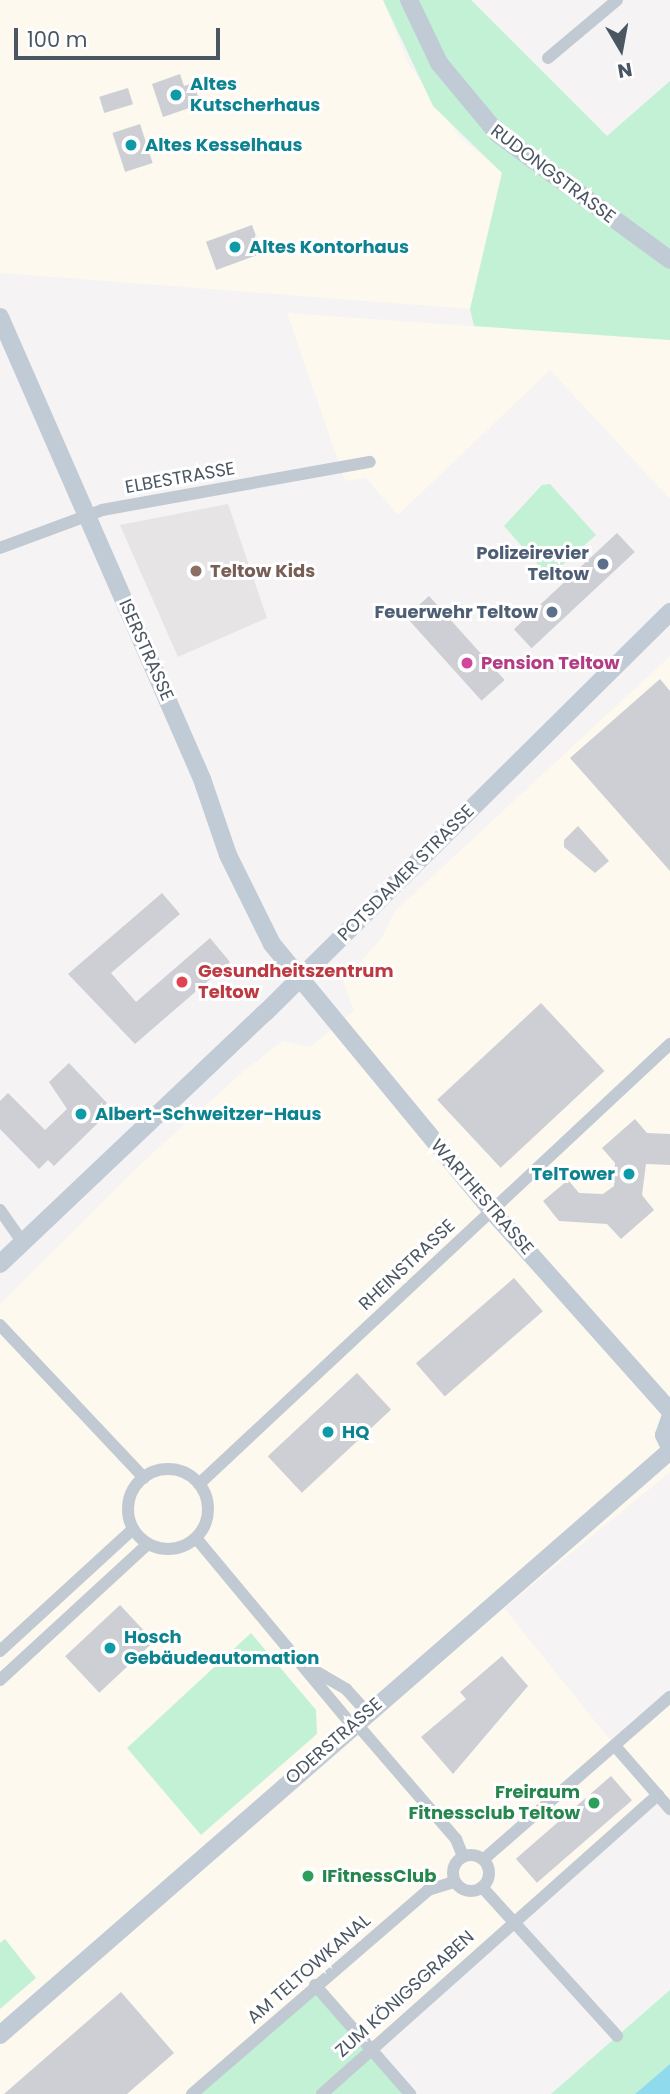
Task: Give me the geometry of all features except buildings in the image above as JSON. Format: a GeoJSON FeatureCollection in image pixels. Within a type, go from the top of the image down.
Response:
{"type":"FeatureCollection","features":[{"type":"Feature","properties":{"kind":"street","name":"RUDONGSTRASSE"},"geometry":{"type":"LineString","coordinates":[[409,0],[439,63],[498,134],[670,260]]}},
{"type":"Feature","properties":{"kind":"street"},"geometry":{"type":"LineString","coordinates":[[548,58],[617,0]]}},
{"type":"Feature","properties":{"kind":"street","name":"ISERSTRASSE"},"geometry":{"type":"LineString","coordinates":[[0,317],[202,779],[228,855],[272,944],[297,980]]}},
{"type":"Feature","properties":{"kind":"street","name":"ELBESTRASSE"},"geometry":{"type":"LineString","coordinates":[[0,548],[87,514],[370,462]]}},
{"type":"Feature","properties":{"kind":"street","name":"POTSDAMER STRASSE"},"geometry":{"type":"LineString","coordinates":[[0,1264],[297,980],[664,618],[670,606]]}},
{"type":"Feature","properties":{"kind":"street","name":"WARTHESTRASSE"},"geometry":{"type":"LineString","coordinates":[[297,980],[492,1211],[670,1411]]}},
{"type":"Feature","properties":{"kind":"street","name":"RHEINSTRASSE"},"geometry":{"type":"LineString","coordinates":[[199,1484],[670,1044]]}},
{"type":"Feature","properties":{"kind":"street"},"geometry":{"type":"LineString","coordinates":[[0,1210],[23,1242]]}},
{"type":"Feature","properties":{"kind":"street"},"geometry":{"type":"LineString","coordinates":[[0,1325],[144,1478]]}},
{"type":"Feature","properties":{"kind":"street"},"geometry":{"type":"LineString","coordinates":[[670,1418],[664,1435],[670,1450]]}},
{"type":"Feature","properties":{"kind":"street","name":"ODERSTRASSE"},"geometry":{"type":"LineString","coordinates":[[0,2035],[358,1719],[670,1450]]}},
{"type":"Feature","properties":{"kind":"street"},"geometry":{"type":"LineString","coordinates":[[177,1470],[199,1484],[208,1512],[196,1538],[178,1548],[148,1544],[133,1529],[131,1496],[144,1478],[177,1470]]}},
{"type":"Feature","properties":{"kind":"street"},"geometry":{"type":"LineString","coordinates":[[24,1659],[5,1647],[133,1529]]}},
{"type":"Feature","properties":{"kind":"street"},"geometry":{"type":"LineString","coordinates":[[196,1538],[358,1719],[456,1839],[463,1856]]}},
{"type":"Feature","properties":{"kind":"street"},"geometry":{"type":"LineString","coordinates":[[0,1680],[148,1544]]}},
{"type":"Feature","properties":{"kind":"street"},"geometry":{"type":"LineString","coordinates":[[310,1668],[346,1689],[358,1719]]}},
{"type":"Feature","properties":{"kind":"street"},"geometry":{"type":"LineString","coordinates":[[463,1856],[484,1859],[670,1697]]}},
{"type":"Feature","properties":{"kind":"street"},"geometry":{"type":"LineString","coordinates":[[615,1746],[670,1809]]}},
{"type":"Feature","properties":{"kind":"street","name":"ZUM KÖNIGSGRABEN"},"geometry":{"type":"LineString","coordinates":[[322,2094],[658,1795]]}},
{"type":"Feature","properties":{"kind":"street"},"geometry":{"type":"LineString","coordinates":[[463,1856],[452,1870],[454,1882],[467,1891],[482,1887]]}},
{"type":"Feature","properties":{"kind":"street"},"geometry":{"type":"LineString","coordinates":[[482,1887],[489,1870],[484,1859]]}},
{"type":"Feature","properties":{"kind":"street","name":"AM TELTOWKANAL"},"geometry":{"type":"LineString","coordinates":[[192,2094],[428,1890],[454,1882]]}},
{"type":"Feature","properties":{"kind":"street"},"geometry":{"type":"LineString","coordinates":[[482,1887],[617,2036]]}},
{"type":"Feature","properties":{"kind":"street"},"geometry":{"type":"LineString","coordinates":[[315,1986],[410,2094]]}},
{"type":"Feature","properties":{"kind":"shaded area"},"geometry":{"type":"Polygon","coordinates":[[[0,0],[383,0],[408,63],[460,137],[502,172],[470,309],[0,273],[0,0]]]}},
{"type":"Feature","properties":{"kind":"shaded area"},"geometry":{"type":"Polygon","coordinates":[[[287,313],[670,340],[670,499],[550,370],[398,515],[366,478],[345,481],[287,313]]]}},
{"type":"Feature","properties":{"kind":"shaded area","name":"Teltow Kids"},"geometry":{"type":"Polygon","coordinates":[[[228,504],[267,618],[178,657],[120,525],[228,504]]]}},
{"type":"Feature","properties":{"kind":"shaded area"},"geometry":{"type":"Polygon","coordinates":[[[670,656],[670,1472],[504,1608],[615,1746],[670,1697],[670,1809],[658,1795],[370,2049],[192,2094],[0,2094],[0,1304],[143,1162],[245,1070],[283,1041],[310,1047],[354,1011],[343,982],[383,936],[394,912],[670,656]]]}},
{"type":"Feature","properties":{"kind":"green space"},"geometry":{"type":"Polygon","coordinates":[[[383,0],[471,0],[607,136],[670,81],[670,340],[474,326],[470,309],[502,173],[433,106],[383,0]]]}},
{"type":"Feature","properties":{"kind":"green space"},"geometry":{"type":"Polygon","coordinates":[[[550,484],[596,535],[549,577],[504,526],[542,485],[550,484]]]}},
{"type":"Feature","properties":{"kind":"green space"},"geometry":{"type":"Polygon","coordinates":[[[251,1633],[316,1710],[317,1734],[201,1835],[127,1748],[251,1633]]]}},
{"type":"Feature","properties":{"kind":"green space"},"geometry":{"type":"Polygon","coordinates":[[[5,1939],[36,1978],[0,2009],[0,1943],[5,1939]]]}},
{"type":"Feature","properties":{"kind":"green space"},"geometry":{"type":"Polygon","coordinates":[[[315,1985],[410,2094],[192,2094],[315,1985]]]}},
{"type":"Feature","properties":{"kind":"green space"},"geometry":{"type":"Polygon","coordinates":[[[670,1990],[670,2064],[635,2094],[551,2094],[670,1990]]]}},
{"type":"Feature","properties":{"kind":"water"},"geometry":{"type":"Polygon","coordinates":[[[670,2064],[670,2094],[635,2094],[670,2064]]]}},
{"type":"Feature","properties":{"kind":"place","name":"Altes Kutscherhaus"},"geometry":{"type":"Point","coordinates":[176,95]}},
{"type":"Feature","properties":{"kind":"place","name":"Altes Kesselhaus"},"geometry":{"type":"Point","coordinates":[131,145]}},
{"type":"Feature","properties":{"kind":"place","name":"Altes Kontorhaus"},"geometry":{"type":"Point","coordinates":[235,247]}},
{"type":"Feature","properties":{"kind":"place","name":"Polizeirevier Teltow"},"geometry":{"type":"Point","coordinates":[603,564]}},
{"type":"Feature","properties":{"kind":"place","name":"Teltow Kids"},"geometry":{"type":"Point","coordinates":[196,571]}},
{"type":"Feature","properties":{"kind":"place","name":"Feuerwehr Teltow"},"geometry":{"type":"Point","coordinates":[552,612]}},
{"type":"Feature","properties":{"kind":"place","name":"Pension Teltow"},"geometry":{"type":"Point","coordinates":[467,663]}},
{"type":"Feature","properties":{"kind":"place","name":"Gesundheitszentrum Teltow"},"geometry":{"type":"Point","coordinates":[182,982]}},
{"type":"Feature","properties":{"kind":"place","name":"Albert-Schweitzer-Haus"},"geometry":{"type":"Point","coordinates":[81,1114]}},
{"type":"Feature","properties":{"kind":"place","name":"TelTower"},"geometry":{"type":"Point","coordinates":[629,1174]}},
{"type":"Feature","properties":{"kind":"place","name":"HQ"},"geometry":{"type":"Point","coordinates":[328,1432]}},
{"type":"Feature","properties":{"kind":"place","name":"Hosch Gebäudeautomation"},"geometry":{"type":"Point","coordinates":[110,1648]}},
{"type":"Feature","properties":{"kind":"place","name":"Freiraum Fitnessclub Teltow"},"geometry":{"type":"Point","coordinates":[594,1803]}},
{"type":"Feature","properties":{"kind":"place","name":"IFitnessClub"},"geometry":{"type":"Point","coordinates":[308,1876]}}]}
